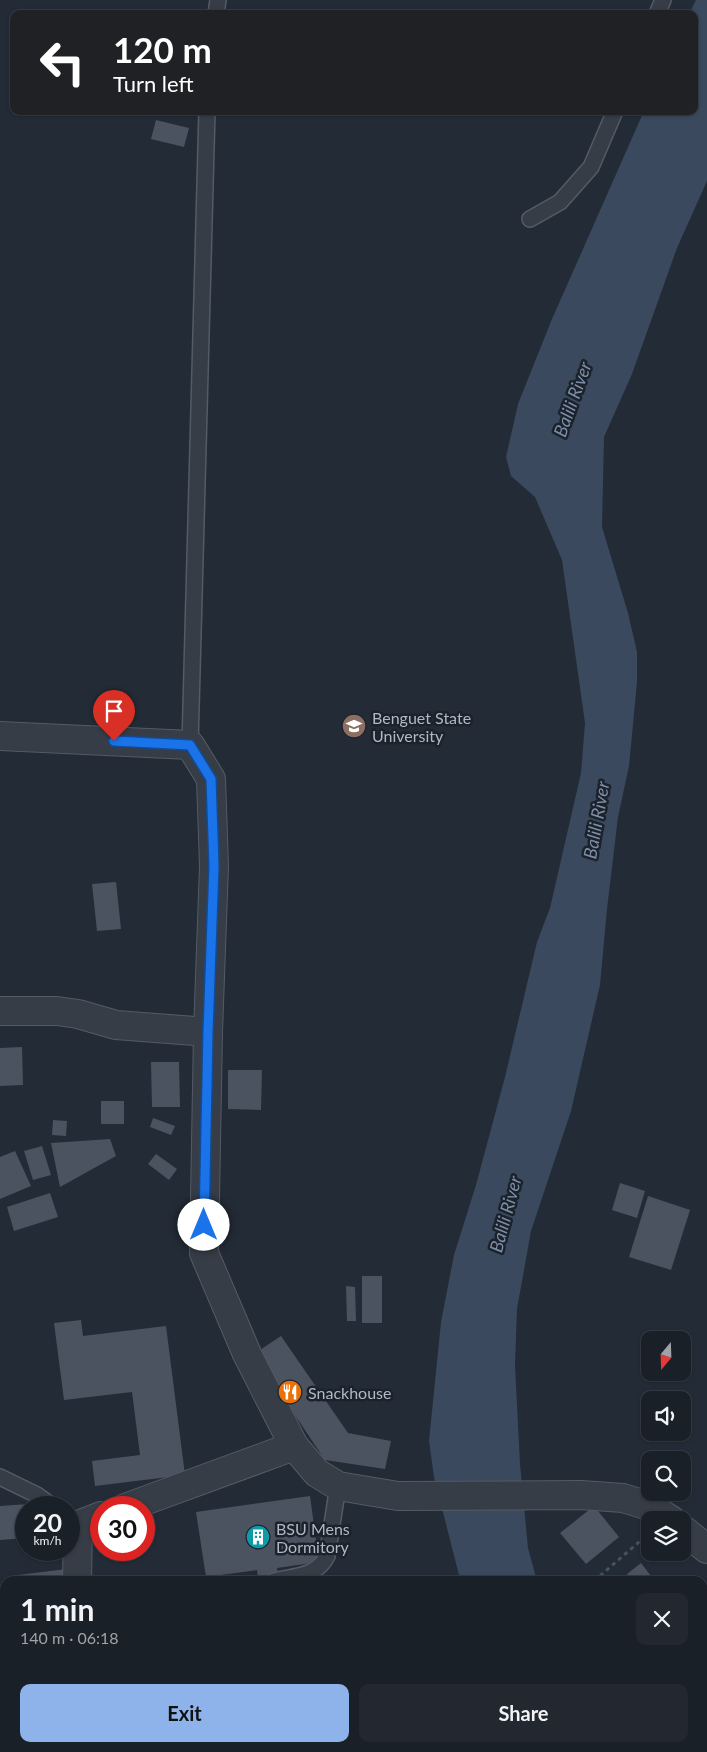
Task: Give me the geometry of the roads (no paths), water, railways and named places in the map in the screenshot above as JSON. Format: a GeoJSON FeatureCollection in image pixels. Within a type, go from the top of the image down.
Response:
{"type":"FeatureCollection","features":[{"type":"Feature","properties":{"kind":"street"},"geometry":{"type":"LineString","coordinates":[[0,736],[190,745],[211,779],[214,866],[208,1032],[204,1253],[247,1354],[294,1446],[317,1474],[338,1486],[398,1496],[581,1495],[623,1498],[649,1506],[657,1511]]}},
{"type":"Feature","properties":{"kind":"street"},"geometry":{"type":"LineString","coordinates":[[0,1011],[57,1011],[78,1014],[116,1025],[208,1032]]}},
{"type":"Feature","properties":{"kind":"street"},"geometry":{"type":"LineString","coordinates":[[155,1497],[294,1446]]}},
{"type":"Feature","properties":{"kind":"street"},"geometry":{"type":"LineString","coordinates":[[77,1576],[83,1520]]}},
{"type":"Feature","properties":{"kind":"street"},"geometry":{"type":"LineString","coordinates":[[691,1536],[707,1549]]}},
{"type":"Feature","properties":{"kind":"lane"},"geometry":{"type":"LineString","coordinates":[[190,745],[207,115]]}},
{"type":"Feature","properties":{"kind":"lane"},"geometry":{"type":"LineString","coordinates":[[530,219],[560,202],[591,167],[613,115]]}},
{"type":"Feature","properties":{"kind":"lane"},"geometry":{"type":"LineString","coordinates":[[0,1477],[38,1496]]}},
{"type":"Feature","properties":{"kind":"lane"},"geometry":{"type":"LineString","coordinates":[[297,1576],[315,1572],[324,1563],[327,1556],[338,1486]]}},
{"type":"Feature","properties":{"kind":"water","name":"Balili River"},"geometry":{"type":"Polygon","coordinates":[[[696,0],[707,0],[707,181],[677,248],[632,374],[604,437],[602,527],[628,613],[637,652],[637,682],[629,766],[618,817],[600,985],[571,1111],[531,1231],[517,1309],[515,1365],[520,1464],[528,1548],[536,1576],[460,1576],[434,1477],[429,1441],[441,1322],[454,1255],[476,1185],[505,1077],[537,942],[550,908],[581,773],[585,723],[562,560],[535,497],[511,476],[506,457],[518,404],[552,319],[642,115],[698,115],[698,10],[691,10],[696,0]]]}},
{"type":"Feature","properties":{"kind":"place","name":"Benguet State University"},"geometry":{"type":"Point","coordinates":[354,726]}},
{"type":"Feature","properties":{"kind":"place","name":"Snackhouse"},"geometry":{"type":"Point","coordinates":[290,1392]}},
{"type":"Feature","properties":{"kind":"place","name":"BSU Mens Dormitory"},"geometry":{"type":"Point","coordinates":[258,1537]}}]}
